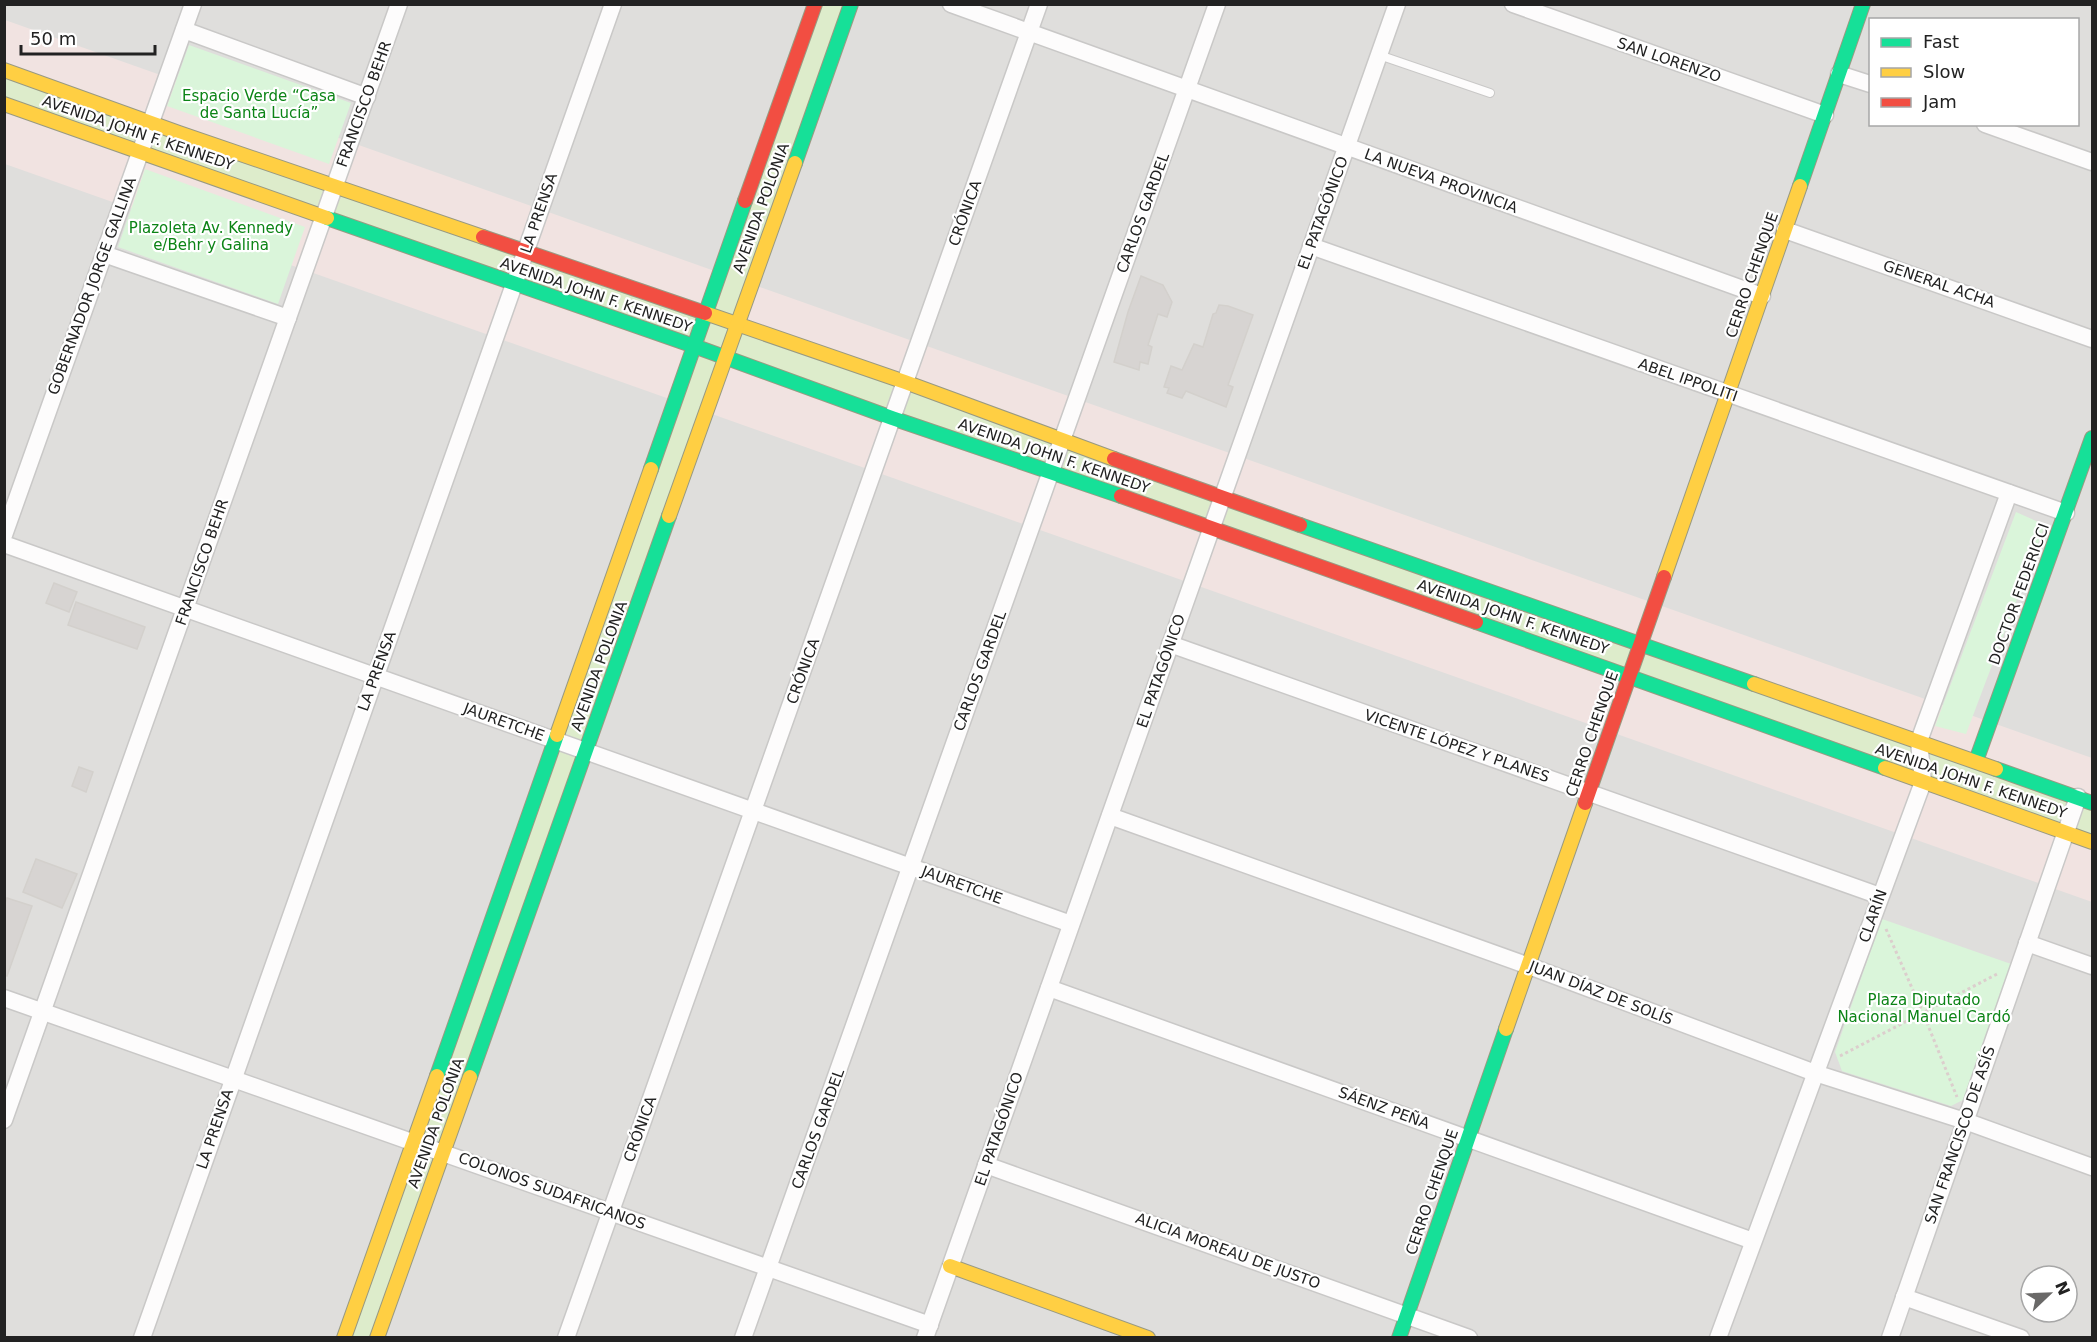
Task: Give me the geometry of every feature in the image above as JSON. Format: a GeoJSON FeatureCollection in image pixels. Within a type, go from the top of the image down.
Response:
{"type":"FeatureCollection","features":[{"type":"Feature","properties":{"kind":"main road","name":"AVENIDA POLONIA"},"geometry":{"type":"LineString","coordinates":[[344,1338],[815,4]]}},
{"type":"Feature","properties":{"kind":"main road","name":"AVENIDA POLONIA"},"geometry":{"type":"LineString","coordinates":[[377,1338],[851,4]]}},
{"type":"Feature","properties":{"kind":"main road","name":"CERRO CHENQUE"},"geometry":{"type":"LineString","coordinates":[[1399,1338],[1863,4]]}},
{"type":"Feature","properties":{"kind":"main road","name":"AVENIDA JOHN F. KENNEDY"},"geometry":{"type":"LineString","coordinates":[[4,70],[150,124],[526,250],[905,382],[1062,441],[2085,800]]}},
{"type":"Feature","properties":{"kind":"main road","name":"AVENIDA JOHN F. KENNEDY"},"geometry":{"type":"LineString","coordinates":[[4,104],[513,285],[726,356],[892,418],[1051,471],[2092,842]]}},
{"type":"Feature","properties":{"kind":"main road","name":"DOCTOR FEDERICCI"},"geometry":{"type":"LineString","coordinates":[[1976,761],[2092,438]]}},
{"type":"Feature","properties":{"kind":"main road"},"geometry":{"type":"LineString","coordinates":[[950,1266],[1138,1336]]}},
{"type":"Feature","properties":{"kind":"street","name":"GOBERNADOR JORGE GALLINA"},"geometry":{"type":"LineString","coordinates":[[4,535],[192,4]]}},
{"type":"Feature","properties":{"kind":"street","name":"FRANCISCO BEHR"},"geometry":{"type":"LineString","coordinates":[[4,1120],[399,4]]}},
{"type":"Feature","properties":{"kind":"street","name":"LA PRENSA"},"geometry":{"type":"LineString","coordinates":[[142,1338],[613,4]]}},
{"type":"Feature","properties":{"kind":"street","name":"LA NUEVA PROVINCIA"},"geometry":{"type":"LineString","coordinates":[[951,4],[1762,296]]}},
{"type":"Feature","properties":{"kind":"street","name":"CRÓNICA"},"geometry":{"type":"LineString","coordinates":[[566,1338],[1039,4]]}},
{"type":"Feature","properties":{"kind":"street","name":"CARLOS GARDEL"},"geometry":{"type":"LineString","coordinates":[[743,1338],[1217,4]]}},
{"type":"Feature","properties":{"kind":"street","name":"EL PATAGÓNICO"},"geometry":{"type":"LineString","coordinates":[[927,1331],[1397,4]]}},
{"type":"Feature","properties":{"kind":"street","name":"SAN LORENZO"},"geometry":{"type":"LineString","coordinates":[[1513,4],[1825,115]]}},
{"type":"Feature","properties":{"kind":"street"},"geometry":{"type":"LineString","coordinates":[[184,30],[367,97]]}},
{"type":"Feature","properties":{"kind":"street"},"geometry":{"type":"LineString","coordinates":[[1839,74],[1869,84]]}},
{"type":"Feature","properties":{"kind":"street"},"geometry":{"type":"LineString","coordinates":[[1991,126],[2092,162]]}},
{"type":"Feature","properties":{"kind":"street","name":"GENERAL ACHA"},"geometry":{"type":"LineString","coordinates":[[1785,230],[2092,339]]}},
{"type":"Feature","properties":{"kind":"street","name":"ABEL IPPOLITI"},"geometry":{"type":"LineString","coordinates":[[1311,246],[2066,513]]}},
{"type":"Feature","properties":{"kind":"street"},"geometry":{"type":"LineString","coordinates":[[104,254],[288,318]]}},
{"type":"Feature","properties":{"kind":"street","name":"CLARÍN"},"geometry":{"type":"LineString","coordinates":[[1718,1338],[1923,782],[1918,741],[2008,493]]}},
{"type":"Feature","properties":{"kind":"street","name":"JAURETCHE"},"geometry":{"type":"LineString","coordinates":[[4,544],[1071,924]]}},
{"type":"Feature","properties":{"kind":"street","name":"VICENTE LÓPEZ Y PLANES"},"geometry":{"type":"LineString","coordinates":[[1170,644],[1880,896]]}},
{"type":"Feature","properties":{"kind":"street","name":"SAN FRANCISCO DE ASÍS"},"geometry":{"type":"LineString","coordinates":[[1890,1338],[2066,832],[2085,800]]}},
{"type":"Feature","properties":{"kind":"street","name":"JUAN DÍAZ DE SOLÍS"},"geometry":{"type":"LineString","coordinates":[[1110,816],[1528,966],[1815,1073],[1965,1121],[2092,1167]]}},
{"type":"Feature","properties":{"kind":"street"},"geometry":{"type":"LineString","coordinates":[[2027,943],[2092,966]]}},
{"type":"Feature","properties":{"kind":"street","name":"SÁENZ PEÑA"},"geometry":{"type":"LineString","coordinates":[[1049,988],[1753,1241]]}},
{"type":"Feature","properties":{"kind":"street","name":"COLONOS SUDAFRICANOS"},"geometry":{"type":"LineString","coordinates":[[4,998],[768,1268],[927,1331]]}},
{"type":"Feature","properties":{"kind":"street","name":"ALICIA MOREAU DE JUSTO"},"geometry":{"type":"LineString","coordinates":[[986,1165],[1469,1338]]}},
{"type":"Feature","properties":{"kind":"street"},"geometry":{"type":"LineString","coordinates":[[1904,1297],[2021,1338]]}},
{"type":"Feature","properties":{"kind":"lane"},"geometry":{"type":"LineString","coordinates":[[1379,55],[1490,93]]}},
{"type":"Feature","properties":{"kind":"path"},"geometry":{"type":"LineString","coordinates":[[1887,929],[1959,1102]]}},
{"type":"Feature","properties":{"kind":"path"},"geometry":{"type":"LineString","coordinates":[[1837,1058],[2004,970]]}},
{"type":"Feature","properties":{"kind":"shaded area"},"geometry":{"type":"Polygon","coordinates":[[[5,5],[2092,5],[2092,1337],[5,1337],[5,5]]]}},
{"type":"Feature","properties":{"kind":"shaded area"},"geometry":{"type":"Polygon","coordinates":[[[5,20],[2092,758],[2092,902],[5,164],[5,20]]]}},
{"type":"Feature","properties":{"kind":"green space"},"geometry":{"type":"Polygon","coordinates":[[[815,5],[851,5],[738,324],[2092,803],[2092,842],[726,356],[377,1337],[344,1337],[694,346],[5,104],[4,70],[705,313],[815,5]]]}},
{"type":"Feature","properties":{"kind":"green space","name":"Espacio Verde “Casa de Santa Lucía”"},"geometry":{"type":"Polygon","coordinates":[[[189,45],[351,103],[329,164],[167,106],[189,45]]]}},
{"type":"Feature","properties":{"kind":"green space","name":"Plazoleta Av. Kennedy e/Behr y Galina"},"geometry":{"type":"Polygon","coordinates":[[[145,169],[305,227],[278,304],[118,247],[145,169]]]}},
{"type":"Feature","properties":{"kind":"green space"},"geometry":{"type":"Polygon","coordinates":[[[2016,512],[2045,525],[1966,734],[1935,726],[2016,512]]]}},
{"type":"Feature","properties":{"kind":"green space","name":"Plaza Diputado Nacional Manuel Cardó"},"geometry":{"type":"Polygon","coordinates":[[[1882,919],[2014,965],[1965,1099],[1951,1106],[1842,1071],[1835,1052],[1882,919]]]}},
{"type":"Feature","properties":{"kind":"building"},"geometry":{"type":"Polygon","coordinates":[[[1141,276],[1163,285],[1172,302],[1167,317],[1158,314],[1148,345],[1152,347],[1148,364],[1140,362],[1139,370],[1114,362],[1141,276]]]}},
{"type":"Feature","properties":{"kind":"building"},"geometry":{"type":"Polygon","coordinates":[[[1219,305],[1253,315],[1228,385],[1233,387],[1226,407],[1186,391],[1182,398],[1167,393],[1169,388],[1164,387],[1171,366],[1182,370],[1194,344],[1203,347],[1213,314],[1216,313],[1219,305]]]}},
{"type":"Feature","properties":{"kind":"building"},"geometry":{"type":"Polygon","coordinates":[[[54,583],[77,592],[69,612],[46,603],[54,583]]]}},
{"type":"Feature","properties":{"kind":"building"},"geometry":{"type":"Polygon","coordinates":[[[76,602],[145,627],[137,649],[68,625],[76,602]]]}},
{"type":"Feature","properties":{"kind":"building"},"geometry":{"type":"Polygon","coordinates":[[[79,767],[93,772],[86,792],[72,786],[79,767]]]}},
{"type":"Feature","properties":{"kind":"building"},"geometry":{"type":"Polygon","coordinates":[[[36,859],[77,874],[62,908],[23,892],[36,859]]]}},
{"type":"Feature","properties":{"kind":"building"},"geometry":{"type":"Polygon","coordinates":[[[7,898],[32,906],[7,976],[4,975],[4,906],[7,898]]]}},
{"type":"Feature","properties":{"kind":"traffic: fast"},"geometry":{"type":"LineString","coordinates":[[795,163],[851,4]]}},
{"type":"Feature","properties":{"kind":"traffic: fast"},"geometry":{"type":"LineString","coordinates":[[1800,186],[1863,4]]}},
{"type":"Feature","properties":{"kind":"traffic: fast"},"geometry":{"type":"LineString","coordinates":[[651,469],[745,201]]}},
{"type":"Feature","properties":{"kind":"traffic: fast"},"geometry":{"type":"LineString","coordinates":[[327,218],[694,346]]}},
{"type":"Feature","properties":{"kind":"traffic: fast"},"geometry":{"type":"LineString","coordinates":[[694,346],[892,418],[1121,496]]}},
{"type":"Feature","properties":{"kind":"traffic: fast"},"geometry":{"type":"LineString","coordinates":[[1976,761],[2092,438]]}},
{"type":"Feature","properties":{"kind":"traffic: fast"},"geometry":{"type":"LineString","coordinates":[[470,1077],[669,516]]}},
{"type":"Feature","properties":{"kind":"traffic: fast"},"geometry":{"type":"LineString","coordinates":[[1300,525],[1754,684]]}},
{"type":"Feature","properties":{"kind":"traffic: fast"},"geometry":{"type":"LineString","coordinates":[[1476,622],[1885,768]]}},
{"type":"Feature","properties":{"kind":"traffic: fast"},"geometry":{"type":"LineString","coordinates":[[437,1076],[557,735]]}},
{"type":"Feature","properties":{"kind":"traffic: fast"},"geometry":{"type":"LineString","coordinates":[[1996,769],[2092,803]]}},
{"type":"Feature","properties":{"kind":"traffic: fast"},"geometry":{"type":"LineString","coordinates":[[1399,1338],[1506,1029]]}},
{"type":"Feature","properties":{"kind":"traffic: slow"},"geometry":{"type":"LineString","coordinates":[[4,70],[179,133],[483,237]]}},
{"type":"Feature","properties":{"kind":"traffic: slow"},"geometry":{"type":"LineString","coordinates":[[4,104],[327,218]]}},
{"type":"Feature","properties":{"kind":"traffic: slow"},"geometry":{"type":"LineString","coordinates":[[669,516],[795,163]]}},
{"type":"Feature","properties":{"kind":"traffic: slow"},"geometry":{"type":"LineString","coordinates":[[1664,577],[1800,186]]}},
{"type":"Feature","properties":{"kind":"traffic: slow"},"geometry":{"type":"LineString","coordinates":[[705,313],[905,382],[1114,459]]}},
{"type":"Feature","properties":{"kind":"traffic: slow"},"geometry":{"type":"LineString","coordinates":[[557,735],[651,469]]}},
{"type":"Feature","properties":{"kind":"traffic: slow"},"geometry":{"type":"LineString","coordinates":[[1754,684],[1996,769]]}},
{"type":"Feature","properties":{"kind":"traffic: slow"},"geometry":{"type":"LineString","coordinates":[[1885,768],[2092,842]]}},
{"type":"Feature","properties":{"kind":"traffic: slow"},"geometry":{"type":"LineString","coordinates":[[1506,1029],[1585,803]]}},
{"type":"Feature","properties":{"kind":"traffic: slow"},"geometry":{"type":"LineString","coordinates":[[344,1338],[437,1076]]}},
{"type":"Feature","properties":{"kind":"traffic: slow"},"geometry":{"type":"LineString","coordinates":[[377,1338],[470,1077]]}},
{"type":"Feature","properties":{"kind":"traffic: slow"},"geometry":{"type":"LineString","coordinates":[[950,1266],[1148,1338]]}},
{"type":"Feature","properties":{"kind":"traffic: jam"},"geometry":{"type":"LineString","coordinates":[[745,201],[815,4]]}},
{"type":"Feature","properties":{"kind":"traffic: jam"},"geometry":{"type":"LineString","coordinates":[[483,237],[705,313]]}},
{"type":"Feature","properties":{"kind":"traffic: jam"},"geometry":{"type":"LineString","coordinates":[[1114,459],[1300,525]]}},
{"type":"Feature","properties":{"kind":"traffic: jam"},"geometry":{"type":"LineString","coordinates":[[1121,496],[1476,622]]}},
{"type":"Feature","properties":{"kind":"traffic: jam"},"geometry":{"type":"LineString","coordinates":[[1585,803],[1664,577]]}}]}
